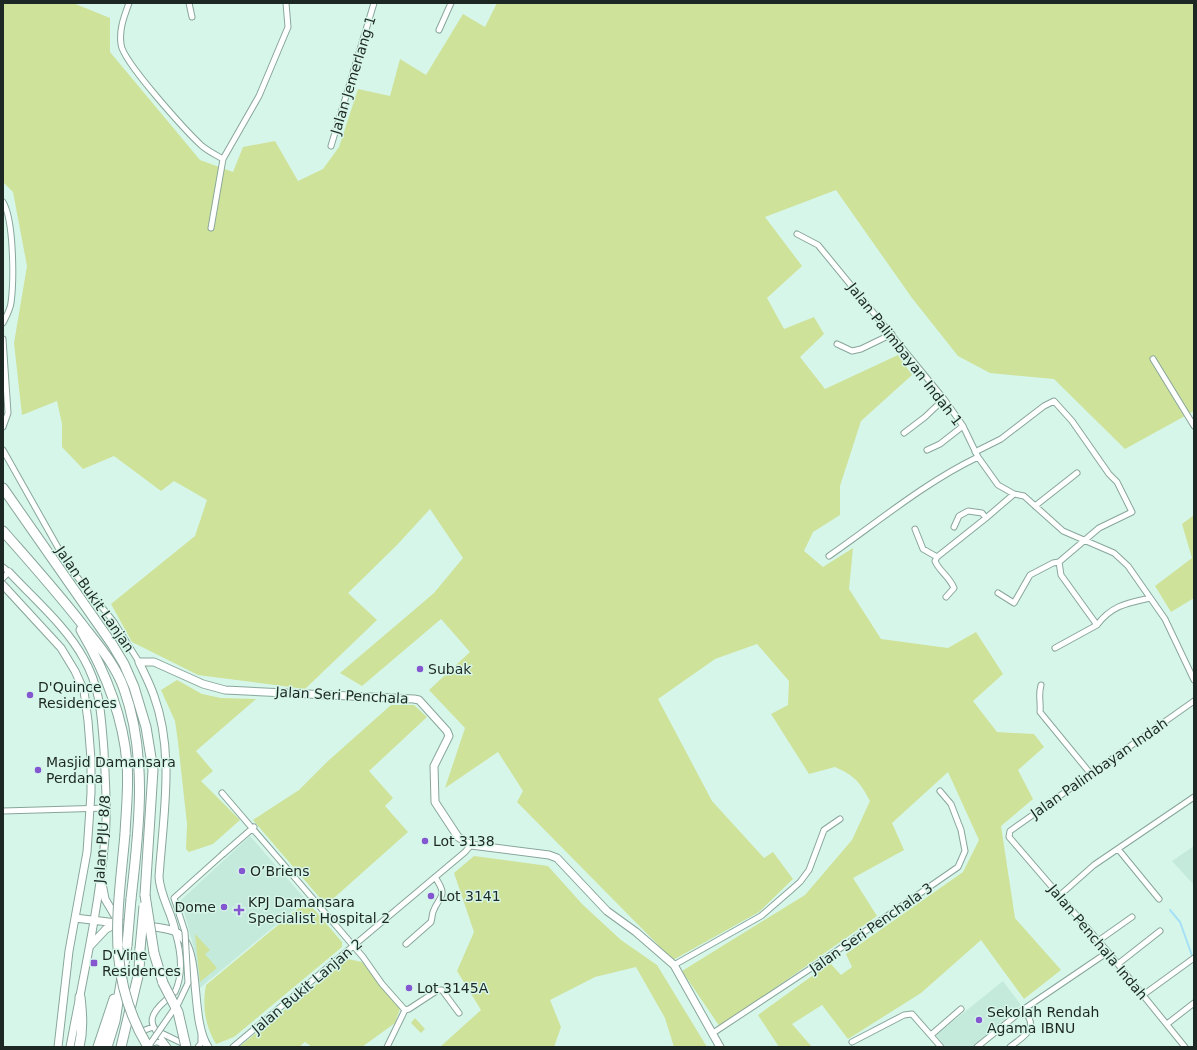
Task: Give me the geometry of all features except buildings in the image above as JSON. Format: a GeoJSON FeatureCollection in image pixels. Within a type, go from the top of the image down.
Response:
{"type":"FeatureCollection","features":[{"type":"Feature","properties":{"kind":"highway"},"geometry":{"type":"LineString","coordinates":[[3,488],[112,644],[124,664],[134,687],[146,727],[152,770],[139,972],[121,1047]]}},
{"type":"Feature","properties":{"kind":"highway"},"geometry":{"type":"LineString","coordinates":[[3,531],[57,592],[115,669],[124,688],[135,726],[139,762],[137,852],[127,945],[115,1021],[107,1047]]}},
{"type":"Feature","properties":{"kind":"highway"},"geometry":{"type":"LineString","coordinates":[[57,592],[94,653],[107,681],[118,712],[125,742],[127,765],[125,834],[116,931],[120,980],[126,1003],[149,1046]]}},
{"type":"Feature","properties":{"kind":"highway"},"geometry":{"type":"LineString","coordinates":[[145,895],[154,953],[163,983],[178,1012],[188,1047]]}},
{"type":"Feature","properties":{"kind":"highway"},"geometry":{"type":"LineString","coordinates":[[98,1047],[122,975]]}},
{"type":"Feature","properties":{"kind":"highway"},"geometry":{"type":"LineString","coordinates":[[79,1047],[82,1033],[80,997]]}},
{"type":"Feature","properties":{"kind":"street"},"geometry":{"type":"LineString","coordinates":[[129,3],[121,26],[120,46],[136,71],[164,106],[203,147],[223,159]]}},
{"type":"Feature","properties":{"kind":"street"},"geometry":{"type":"LineString","coordinates":[[189,3],[192,17]]}},
{"type":"Feature","properties":{"kind":"street"},"geometry":{"type":"LineString","coordinates":[[211,228],[223,159],[259,96],[288,27],[286,3]]}},
{"type":"Feature","properties":{"kind":"street","name":"Jalan Jemerlang 1"},"geometry":{"type":"LineString","coordinates":[[331,146],[374,3]]}},
{"type":"Feature","properties":{"kind":"street"},"geometry":{"type":"LineString","coordinates":[[439,30],[451,3]]}},
{"type":"Feature","properties":{"kind":"street"},"geometry":{"type":"LineString","coordinates":[[3,202],[10,221],[13,287],[9,310],[3,323]]}},
{"type":"Feature","properties":{"kind":"street","name":"Jalan Palimbayan Indah 1"},"geometry":{"type":"LineString","coordinates":[[797,234],[818,245],[892,334],[944,399],[963,426],[977,454],[998,485],[1014,494],[1024,496],[1063,531],[1114,553],[1128,566],[1165,618],[1194,680]]}},
{"type":"Feature","properties":{"kind":"street"},"geometry":{"type":"LineString","coordinates":[[3,314],[9,310]]}},
{"type":"Feature","properties":{"kind":"street"},"geometry":{"type":"LineString","coordinates":[[837,344],[852,351],[861,349],[892,334]]}},
{"type":"Feature","properties":{"kind":"street"},"geometry":{"type":"LineString","coordinates":[[3,339],[8,413],[3,427]]}},
{"type":"Feature","properties":{"kind":"street"},"geometry":{"type":"LineString","coordinates":[[1153,359],[1194,426]]}},
{"type":"Feature","properties":{"kind":"street"},"geometry":{"type":"LineString","coordinates":[[904,432],[925,417],[944,399]]}},
{"type":"Feature","properties":{"kind":"street"},"geometry":{"type":"LineString","coordinates":[[830,556],[950,470],[1001,439],[1044,406],[1054,401],[1072,421],[1109,474],[1117,482],[1132,512],[1099,528],[1059,562],[1053,563],[1030,575],[1014,603],[998,593]]}},
{"type":"Feature","properties":{"kind":"street"},"geometry":{"type":"LineString","coordinates":[[927,450],[940,444],[963,426]]}},
{"type":"Feature","properties":{"kind":"street","name":"Jalan Bukit Lanjan"},"geometry":{"type":"LineString","coordinates":[[3,450],[69,567],[114,622],[139,662],[154,696],[163,735],[166,761],[158,877],[159,886],[173,920],[175,931],[182,937],[190,951],[193,964],[191,982],[196,1010],[201,1035],[208,1047]]}},
{"type":"Feature","properties":{"kind":"street"},"geometry":{"type":"LineString","coordinates":[[1035,506],[1077,473]]}},
{"type":"Feature","properties":{"kind":"street"},"geometry":{"type":"LineString","coordinates":[[946,597],[954,588],[950,579],[936,565],[935,561],[937,556],[1014,494]]}},
{"type":"Feature","properties":{"kind":"street"},"geometry":{"type":"LineString","coordinates":[[954,527],[959,516],[968,511],[982,513],[986,518]]}},
{"type":"Feature","properties":{"kind":"street"},"geometry":{"type":"LineString","coordinates":[[915,529],[923,549],[937,556]]}},
{"type":"Feature","properties":{"kind":"street"},"geometry":{"type":"LineString","coordinates":[[1059,562],[1061,575],[1097,625]]}},
{"type":"Feature","properties":{"kind":"street"},"geometry":{"type":"LineString","coordinates":[[3,578],[6,569]]}},
{"type":"Feature","properties":{"kind":"street","name":"Jalan PJU 8/8"},"geometry":{"type":"LineString","coordinates":[[6,569],[71,639],[84,659],[95,684],[101,703],[107,808],[101,876],[70,1047]]}},
{"type":"Feature","properties":{"kind":"street","name":"Jalan PJU 8/8"},"geometry":{"type":"LineString","coordinates":[[3,585],[61,648],[75,671],[84,691],[90,743],[90,808],[87,852],[75,918],[58,1047]]}},
{"type":"Feature","properties":{"kind":"street"},"geometry":{"type":"LineString","coordinates":[[1055,648],[1097,625],[1110,611],[1127,604],[1150,598]]}},
{"type":"Feature","properties":{"kind":"street","name":"Jalan Seri Penchala"},"geometry":{"type":"LineString","coordinates":[[139,662],[154,662],[203,684],[225,690],[392,696],[419,700],[447,731],[449,736],[434,766],[435,802],[458,837],[470,845]]}},
{"type":"Feature","properties":{"kind":"street"},"geometry":{"type":"LineString","coordinates":[[1042,685],[1038,697],[1040,712],[1090,773]]}},
{"type":"Feature","properties":{"kind":"street","name":"Jalan Palimbayan Indah"},"geometry":{"type":"LineString","coordinates":[[1009,837],[1010,830],[1194,701]]}},
{"type":"Feature","properties":{"kind":"street","name":"Jalan Seri Penchala 3"},"geometry":{"type":"LineString","coordinates":[[713,1033],[825,960],[958,867],[965,851],[961,830],[951,804],[940,791]]}},
{"type":"Feature","properties":{"kind":"street"},"geometry":{"type":"LineString","coordinates":[[222,792],[254,827],[354,946],[405,1010]]}},
{"type":"Feature","properties":{"kind":"street"},"geometry":{"type":"LineString","coordinates":[[1059,896],[1094,865],[1194,797]]}},
{"type":"Feature","properties":{"kind":"street"},"geometry":{"type":"LineString","coordinates":[[3,810],[107,808]]}},
{"type":"Feature","properties":{"kind":"street"},"geometry":{"type":"LineString","coordinates":[[674,965],[761,916],[800,882],[809,870],[817,853],[824,830],[840,819]]}},
{"type":"Feature","properties":{"kind":"street"},"geometry":{"type":"LineString","coordinates":[[149,1046],[191,982],[185,932],[174,898],[254,827]]}},
{"type":"Feature","properties":{"kind":"street","name":"Jalan Penchala Indah"},"geometry":{"type":"LineString","coordinates":[[1009,837],[1108,952],[1185,1047]]}},
{"type":"Feature","properties":{"kind":"street"},"geometry":{"type":"LineString","coordinates":[[470,845],[549,855],[557,858],[607,911],[636,932],[674,965],[720,1047]]}},
{"type":"Feature","properties":{"kind":"street","name":"Jalan Bukit Lanjan 2"},"geometry":{"type":"LineString","coordinates":[[233,1047],[465,852],[470,845]]}},
{"type":"Feature","properties":{"kind":"street"},"geometry":{"type":"LineString","coordinates":[[1118,849],[1159,899]]}},
{"type":"Feature","properties":{"kind":"street"},"geometry":{"type":"LineString","coordinates":[[101,876],[105,899],[122,923]]}},
{"type":"Feature","properties":{"kind":"street"},"geometry":{"type":"LineString","coordinates":[[406,944],[431,922],[432,913],[443,892],[435,877]]}},
{"type":"Feature","properties":{"kind":"street"},"geometry":{"type":"LineString","coordinates":[[1098,941],[1132,917]]}},
{"type":"Feature","properties":{"kind":"street"},"geometry":{"type":"LineString","coordinates":[[75,918],[122,923]]}},
{"type":"Feature","properties":{"kind":"street"},"geometry":{"type":"LineString","coordinates":[[89,947],[106,929],[122,923]]}},
{"type":"Feature","properties":{"kind":"street"},"geometry":{"type":"LineString","coordinates":[[155,927],[175,931],[180,949],[181,972],[175,992]]}},
{"type":"Feature","properties":{"kind":"street"},"geometry":{"type":"LineString","coordinates":[[1118,964],[1160,931]]}},
{"type":"Feature","properties":{"kind":"street"},"geometry":{"type":"LineString","coordinates":[[977,1047],[1024,1009],[1108,952]]}},
{"type":"Feature","properties":{"kind":"street"},"geometry":{"type":"LineString","coordinates":[[1143,995],[1194,958]]}},
{"type":"Feature","properties":{"kind":"street"},"geometry":{"type":"LineString","coordinates":[[181,972],[186,972],[191,982]]}},
{"type":"Feature","properties":{"kind":"street"},"geometry":{"type":"LineString","coordinates":[[387,1047],[405,1010],[410,1009],[438,990],[442,990],[459,1013]]}},
{"type":"Feature","properties":{"kind":"street"},"geometry":{"type":"LineString","coordinates":[[166,1000],[152,1016],[154,1029],[168,1047]]}},
{"type":"Feature","properties":{"kind":"street"},"geometry":{"type":"LineString","coordinates":[[1167,1024],[1194,1003]]}},
{"type":"Feature","properties":{"kind":"street"},"geometry":{"type":"LineString","coordinates":[[930,1036],[961,1009]]}},
{"type":"Feature","properties":{"kind":"street"},"geometry":{"type":"LineString","coordinates":[[1010,1047],[1030,1030],[1032,1024],[1024,1009]]}},
{"type":"Feature","properties":{"kind":"street"},"geometry":{"type":"LineString","coordinates":[[852,1042],[904,1015],[912,1014],[941,1047]]}},
{"type":"Feature","properties":{"kind":"street"},"geometry":{"type":"LineString","coordinates":[[140,1037],[145,1030],[154,1029],[188,1047]]}},
{"type":"Feature","properties":{"kind":"street"},"geometry":{"type":"LineString","coordinates":[[198,1047],[201,1043],[201,1035]]}},
{"type":"Feature","properties":{"kind":"street"},"geometry":{"type":"LineString","coordinates":[[149,1046],[156,1042],[160,1042],[164,1047]]}},
{"type":"Feature","properties":{"kind":"shaded area","name":"KPJ Damansara Specialist Hospital 2"},"geometry":{"type":"Polygon","coordinates":[[[250,836],[306,900],[200,988],[194,949],[181,900],[250,836]]]}},
{"type":"Feature","properties":{"kind":"shaded area"},"geometry":{"type":"Polygon","coordinates":[[[1194,846],[1194,885],[1172,861],[1194,846]]]}},
{"type":"Feature","properties":{"kind":"shaded area","name":"Sekolah Rendah Agama IBNU"},"geometry":{"type":"Polygon","coordinates":[[[1003,981],[1021,1005],[973,1047],[946,1047],[936,1035],[1003,981]]]}},
{"type":"Feature","properties":{"kind":"green space"},"geometry":{"type":"Polygon","coordinates":[[[3,3],[73,3],[110,18],[110,52],[200,160],[233,172],[243,147],[275,141],[298,181],[323,169],[339,147],[358,89],[390,96],[400,59],[426,75],[463,14],[485,27],[497,3],[1194,3],[1194,411],[1125,449],[1054,379],[990,373],[958,356],[912,298],[836,190],[765,217],[802,266],[767,298],[784,329],[814,317],[824,334],[800,357],[825,389],[898,355],[912,375],[861,421],[840,486],[840,515],[813,532],[804,551],[823,567],[853,548],[849,589],[881,639],[948,648],[976,632],[1003,674],[973,701],[997,732],[1034,734],[1044,747],[1018,770],[1033,799],[1001,826],[1015,918],[1061,970],[1024,999],[981,940],[921,993],[848,1039],[822,1005],[792,1024],[812,1047],[779,1047],[758,1015],[830,963],[841,975],[852,967],[846,954],[963,872],[979,840],[948,772],[892,823],[904,850],[853,878],[877,916],[720,1027],[682,971],[805,895],[852,840],[870,801],[856,780],[848,773],[835,767],[809,774],[771,714],[788,705],[789,681],[757,644],[715,659],[658,699],[712,801],[764,858],[773,852],[793,879],[759,912],[673,960],[517,802],[523,791],[498,752],[445,788],[465,728],[429,690],[470,652],[441,619],[362,686],[340,673],[434,593],[463,558],[430,509],[397,545],[348,593],[377,620],[305,689],[198,675],[132,642],[111,604],[195,536],[207,500],[174,481],[161,491],[114,456],[83,469],[62,447],[62,424],[57,401],[22,415],[14,343],[27,266],[13,192],[3,182],[3,3]]]}},
{"type":"Feature","properties":{"kind":"green space"},"geometry":{"type":"Polygon","coordinates":[[[1194,515],[1194,598],[1171,612],[1155,586],[1192,558],[1182,524],[1194,515]]]}},
{"type":"Feature","properties":{"kind":"green space"},"geometry":{"type":"Polygon","coordinates":[[[177,680],[202,694],[221,698],[256,699],[196,751],[213,771],[201,781],[240,820],[213,844],[189,852],[186,849],[187,824],[175,721],[161,690],[177,680]]]}},
{"type":"Feature","properties":{"kind":"green space"},"geometry":{"type":"Polygon","coordinates":[[[391,705],[414,705],[427,717],[369,771],[393,798],[385,806],[408,832],[326,905],[253,820],[299,790],[328,761],[391,705]]]}},
{"type":"Feature","properties":{"kind":"green space"},"geometry":{"type":"Polygon","coordinates":[[[474,856],[548,866],[582,904],[621,940],[657,965],[707,1047],[674,1047],[665,1018],[636,967],[595,977],[550,1000],[561,1027],[554,1047],[440,1047],[481,1010],[457,971],[474,932],[454,873],[474,856]]]}},
{"type":"Feature","properties":{"kind":"green space"},"geometry":{"type":"Polygon","coordinates":[[[307,901],[342,942],[342,947],[234,1037],[216,1044],[209,1030],[205,1016],[204,1001],[206,985],[307,901]]]}},
{"type":"Feature","properties":{"kind":"green space"},"geometry":{"type":"Polygon","coordinates":[[[195,934],[210,950],[205,954],[217,968],[200,982],[195,934]]]}},
{"type":"Feature","properties":{"kind":"green space"},"geometry":{"type":"Polygon","coordinates":[[[348,959],[362,962],[400,1009],[395,1023],[362,1047],[312,1047],[305,1042],[299,1047],[239,1047],[348,959]]]}},
{"type":"Feature","properties":{"kind":"green space"},"geometry":{"type":"Polygon","coordinates":[[[415,1018],[425,1029],[421,1033],[411,1023],[415,1018]]]}},
{"type":"Feature","properties":{"kind":"waterway"},"geometry":{"type":"LineString","coordinates":[[1170,910],[1180,922],[1194,961]]}},
{"type":"Feature","properties":{"kind":"place","name":"Subak"},"geometry":{"type":"Point","coordinates":[420,669]}},
{"type":"Feature","properties":{"kind":"place","name":"D'Quince Residences"},"geometry":{"type":"Point","coordinates":[30,695]}},
{"type":"Feature","properties":{"kind":"place","name":"Masjid Damansara Perdana"},"geometry":{"type":"Point","coordinates":[38,770]}},
{"type":"Feature","properties":{"kind":"place","name":"Lot 3138"},"geometry":{"type":"Point","coordinates":[425,841]}},
{"type":"Feature","properties":{"kind":"place","name":"O’Briens"},"geometry":{"type":"Point","coordinates":[242,871]}},
{"type":"Feature","properties":{"kind":"place","name":"Lot 3141"},"geometry":{"type":"Point","coordinates":[431,896]}},
{"type":"Feature","properties":{"kind":"place","name":"Dome"},"geometry":{"type":"Point","coordinates":[224,907]}},
{"type":"Feature","properties":{"kind":"place","name":"KPJ Damansara Specialist Hospital 2"},"geometry":{"type":"Point","coordinates":[239,910]}},
{"type":"Feature","properties":{"kind":"place","name":"D'Vine Residences"},"geometry":{"type":"Point","coordinates":[94,963]}},
{"type":"Feature","properties":{"kind":"place","name":"Lot 3145A"},"geometry":{"type":"Point","coordinates":[409,988]}},
{"type":"Feature","properties":{"kind":"place","name":"Sekolah Rendah Agama IBNU"},"geometry":{"type":"Point","coordinates":[979,1020]}}]}
